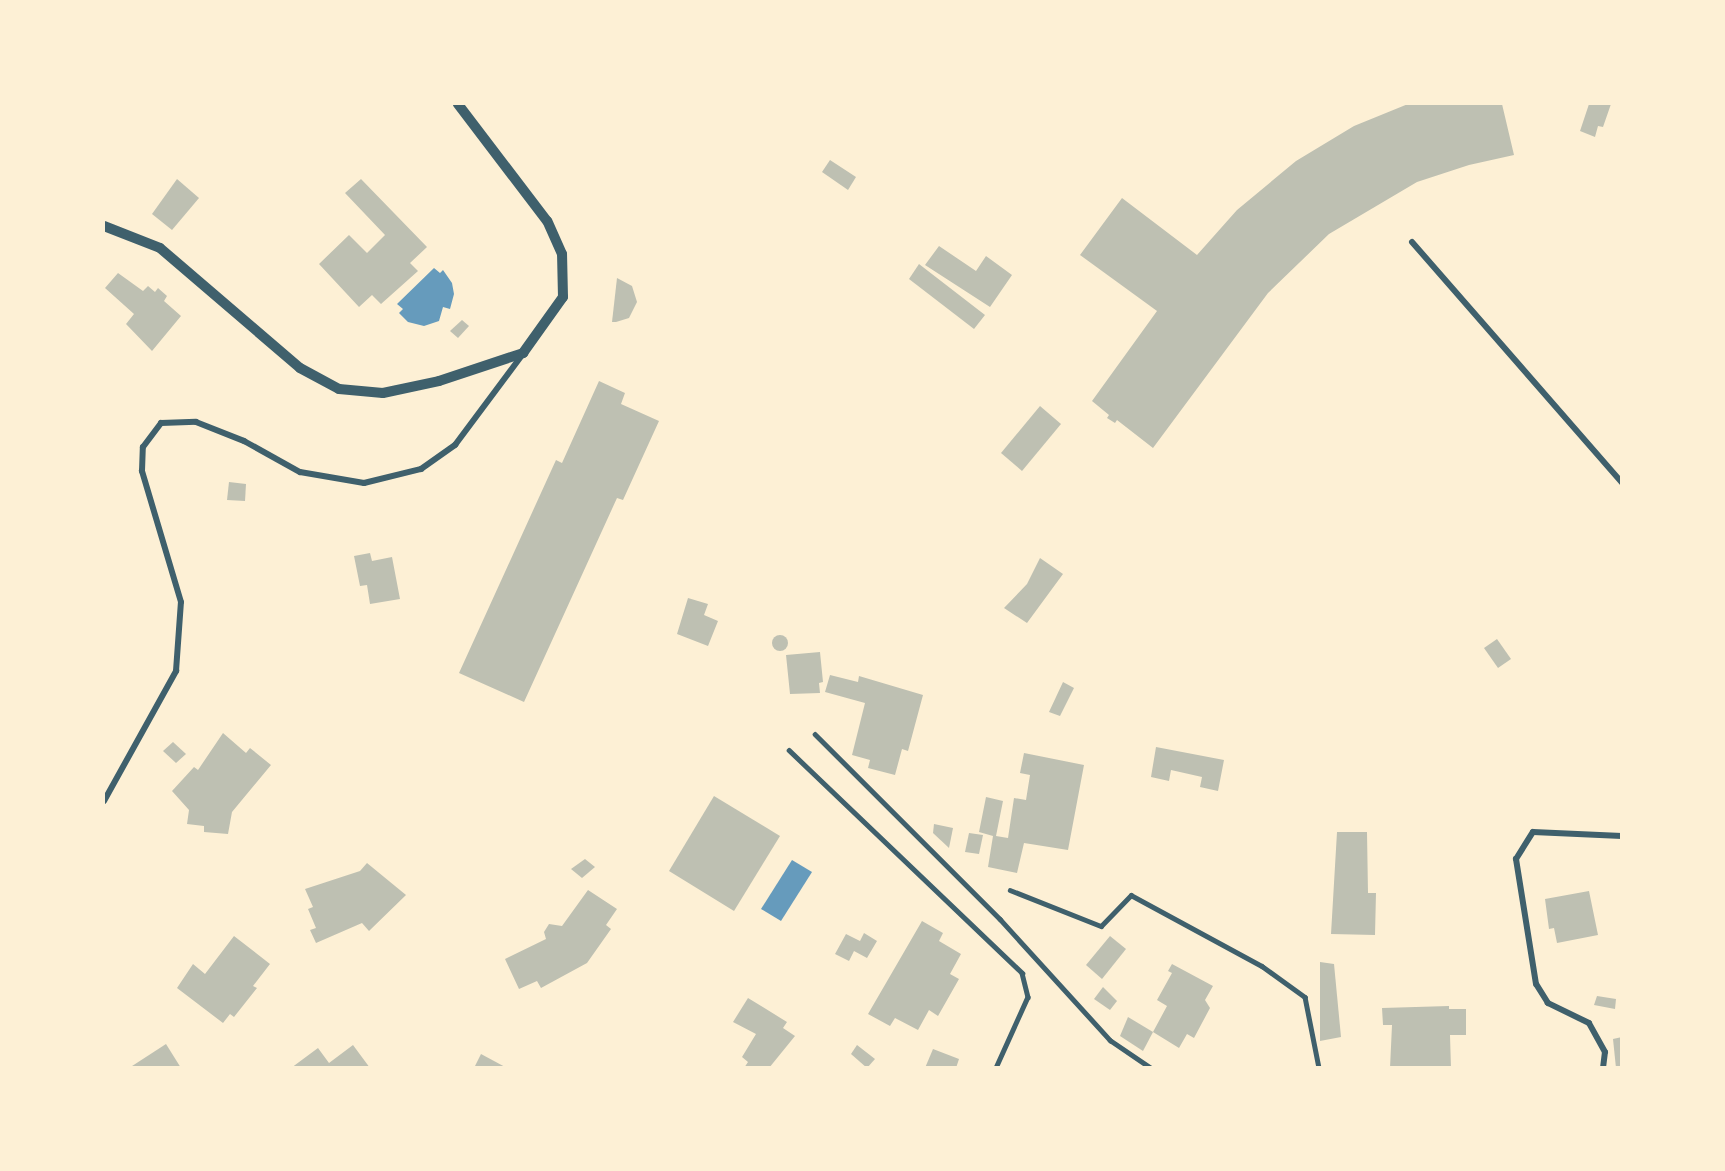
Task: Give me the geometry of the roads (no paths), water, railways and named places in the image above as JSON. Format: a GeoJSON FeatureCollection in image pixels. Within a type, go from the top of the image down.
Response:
{"type":"FeatureCollection","features":[{"type":"Feature","properties":{"kind":"street"},"geometry":{"type":"LineString","coordinates":[[104,801],[176,671],[181,602],[141,471],[143,447],[162,423],[196,422],[244,441],[300,472],[364,483],[421,470],[455,445],[563,297],[562,254],[548,221],[458,104]]}},
{"type":"Feature","properties":{"kind":"street"},"geometry":{"type":"LineString","coordinates":[[104,226],[160,248],[300,368],[339,389],[383,393],[439,381],[523,353]]}},
{"type":"Feature","properties":{"kind":"street"},"geometry":{"type":"LineString","coordinates":[[1412,242],[1622,483]]}},
{"type":"Feature","properties":{"kind":"street"},"geometry":{"type":"LineString","coordinates":[[1603,1068],[1605,1052],[1589,1023],[1548,1003],[1536,984],[1516,859],[1533,832],[1622,836]]}},
{"type":"Feature","properties":{"kind":"lane"},"geometry":{"type":"LineString","coordinates":[[815,734],[1000,919],[1110,1040],[1151,1068]]}},
{"type":"Feature","properties":{"kind":"lane"},"geometry":{"type":"LineString","coordinates":[[789,750],[1022,973],[1028,997],[996,1068]]}},
{"type":"Feature","properties":{"kind":"lane"},"geometry":{"type":"LineString","coordinates":[[1010,890],[1101,926],[1131,895],[1262,966],[1305,997],[1319,1068]]}},
{"type":"Feature","properties":{"kind":"water"},"geometry":{"type":"Polygon","coordinates":[[[434,268],[440,273],[443,270],[452,283],[454,294],[450,309],[443,307],[439,321],[424,326],[408,322],[399,313],[403,309],[397,304],[434,268]]]}},
{"type":"Feature","properties":{"kind":"water"},"geometry":{"type":"Polygon","coordinates":[[[792,860],[812,872],[781,921],[761,909],[792,860]]]}}]}
